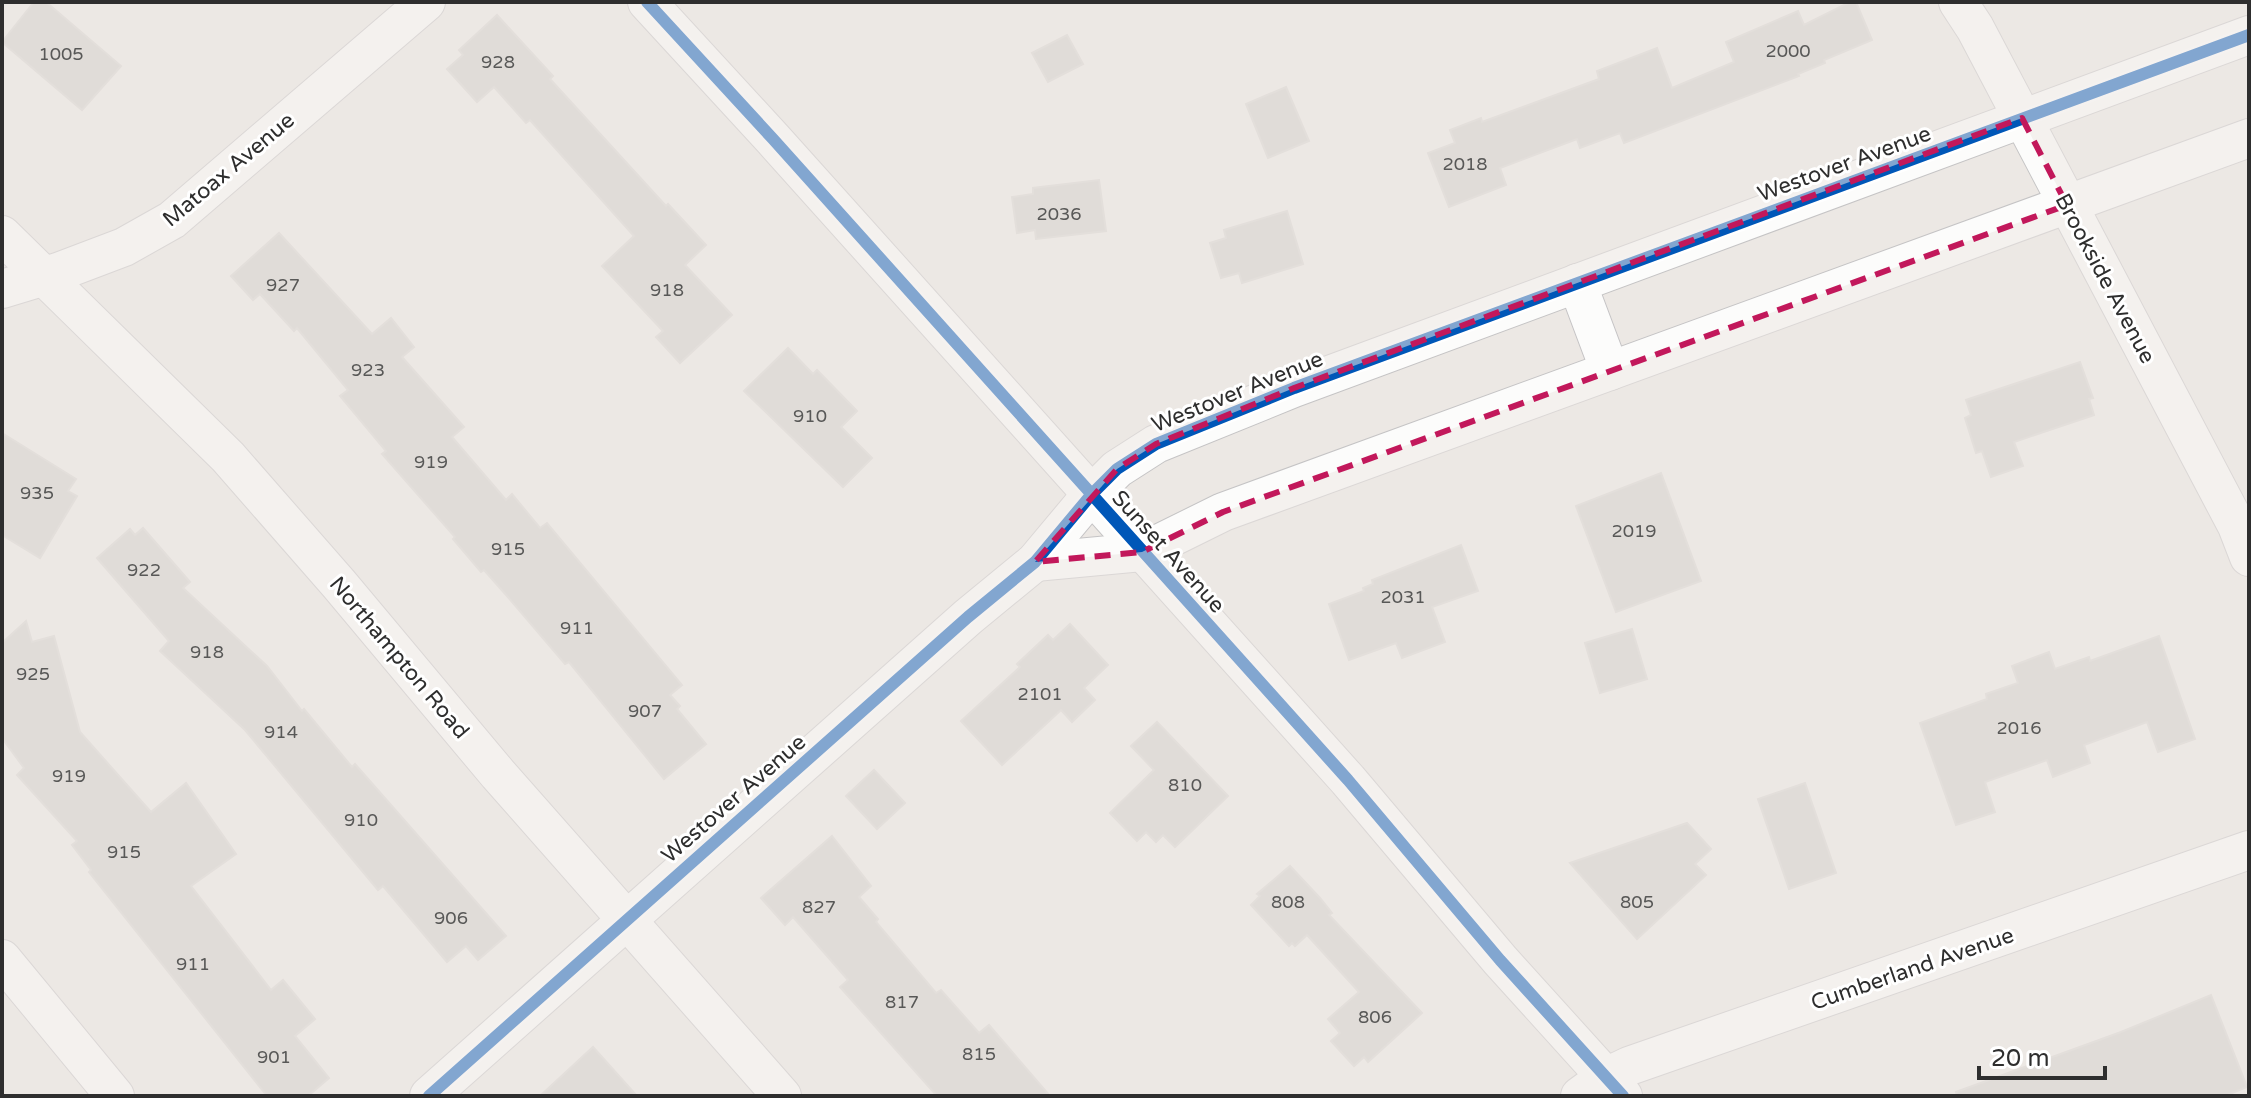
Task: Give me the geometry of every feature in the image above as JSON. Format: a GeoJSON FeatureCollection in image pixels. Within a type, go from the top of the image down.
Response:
{"type":"FeatureCollection","features":[{"type":"Feature","properties":{"kind":"street","name":"Matoax Avenue"},"geometry":{"type":"LineString","coordinates":[[2,289],[124,247],[172,220],[426,2]]}},
{"type":"Feature","properties":{"kind":"street","name":"Sunset Avenue"},"geometry":{"type":"LineString","coordinates":[[647,2],[1348,780],[1500,960],[1603,1090]]}},
{"type":"Feature","properties":{"kind":"street","name":"Brookside Avenue"},"geometry":{"type":"LineString","coordinates":[[1958,2],[1975,28],[2237,526],[2249,557]]}},
{"type":"Feature","properties":{"kind":"street","name":"Westover Avenue"},"geometry":{"type":"LineString","coordinates":[[429,1096],[968,617],[1035,562],[1117,469],[1156,444],[1294,388],[2249,35]]}},
{"type":"Feature","properties":{"kind":"street"},"geometry":{"type":"LineString","coordinates":[[1035,562],[1142,552],[1223,512],[2249,138]]}},
{"type":"Feature","properties":{"kind":"street","name":"Northampton Road"},"geometry":{"type":"LineString","coordinates":[[2,235],[228,457],[498,774],[782,1096]]}},
{"type":"Feature","properties":{"kind":"street"},"geometry":{"type":"LineString","coordinates":[[1577,283],[1610,371]]}},
{"type":"Feature","properties":{"kind":"street","name":"Cumberland Avenue"},"geometry":{"type":"LineString","coordinates":[[1603,1090],[1629,1066],[2249,850]]}},
{"type":"Feature","properties":{"kind":"street"},"geometry":{"type":"LineString","coordinates":[[2,959],[115,1096]]}},
{"type":"Feature","properties":{"kind":"highlighted area"},"geometry":{"type":"Polygon","coordinates":[[[2022,118],[2067,205],[1223,512],[1142,552],[1035,562],[1117,469],[1156,444],[1294,388],[2022,118]]]}},
{"type":"Feature","properties":{"kind":"building"},"geometry":{"type":"Polygon","coordinates":[[[34,2],[46,2],[121,66],[82,110],[2,42],[34,2]]]}},
{"type":"Feature","properties":{"kind":"building"},"geometry":{"type":"Polygon","coordinates":[[[1850,2],[1856,2],[1872,40],[1824,60],[1825,63],[1799,76],[1624,143],[1620,133],[1580,148],[1577,139],[1500,168],[1506,185],[1449,207],[1428,153],[1455,143],[1450,130],[1481,118],[1482,122],[1599,79],[1597,71],[1657,48],[1672,88],[1734,62],[1726,42],[1798,11],[1804,25],[1850,2]]]}},
{"type":"Feature","properties":{"kind":"building"},"geometry":{"type":"Polygon","coordinates":[[[497,15],[553,76],[550,79],[666,206],[668,204],[706,245],[685,265],[732,315],[680,363],[656,337],[663,331],[602,266],[634,236],[530,120],[526,123],[494,87],[477,102],[447,69],[463,55],[459,50],[497,15]]]}},
{"type":"Feature","properties":{"kind":"building"},"geometry":{"type":"Polygon","coordinates":[[[1067,35],[1083,64],[1048,82],[1032,53],[1067,35]]]}},
{"type":"Feature","properties":{"kind":"building"},"geometry":{"type":"Polygon","coordinates":[[[1286,87],[1309,141],[1268,158],[1246,104],[1286,87]]]}},
{"type":"Feature","properties":{"kind":"building"},"geometry":{"type":"Polygon","coordinates":[[[1099,180],[1106,231],[1036,239],[1035,230],[1017,233],[1012,197],[1033,194],[1033,188],[1099,180]]]}},
{"type":"Feature","properties":{"kind":"building"},"geometry":{"type":"Polygon","coordinates":[[[1287,211],[1303,264],[1242,283],[1239,273],[1221,278],[1210,243],[1226,238],[1224,230],[1287,211]]]}},
{"type":"Feature","properties":{"kind":"building"},"geometry":{"type":"Polygon","coordinates":[[[279,233],[372,334],[391,318],[414,347],[402,357],[464,427],[452,437],[506,500],[512,494],[540,528],[547,523],[682,685],[670,695],[680,706],[677,709],[706,744],[664,779],[569,662],[565,664],[484,570],[481,572],[453,539],[455,537],[382,454],[386,451],[340,396],[348,390],[297,328],[294,331],[260,294],[253,300],[231,276],[279,233]]]}},
{"type":"Feature","properties":{"kind":"building"},"geometry":{"type":"Polygon","coordinates":[[[788,348],[813,374],[817,370],[857,411],[841,427],[872,458],[843,487],[744,391],[788,348]]]}},
{"type":"Feature","properties":{"kind":"building"},"geometry":{"type":"Polygon","coordinates":[[[2080,362],[2093,398],[2089,399],[2094,415],[2014,442],[2023,466],[1991,477],[1982,451],[1976,453],[1965,418],[1971,415],[1966,400],[2080,362]]]}},
{"type":"Feature","properties":{"kind":"building"},"geometry":{"type":"Polygon","coordinates":[[[2,433],[76,479],[68,491],[77,496],[40,558],[2,535],[2,433]]]}},
{"type":"Feature","properties":{"kind":"building"},"geometry":{"type":"Polygon","coordinates":[[[1661,473],[1701,581],[1616,612],[1576,506],[1661,473]]]}},
{"type":"Feature","properties":{"kind":"building"},"geometry":{"type":"Polygon","coordinates":[[[143,528],[190,582],[183,588],[267,666],[302,711],[304,709],[352,767],[355,764],[506,936],[478,960],[466,946],[447,962],[383,886],[378,890],[245,730],[160,651],[169,641],[97,558],[130,529],[135,535],[143,528]]]}},
{"type":"Feature","properties":{"kind":"building"},"geometry":{"type":"Polygon","coordinates":[[[1461,545],[1478,591],[1432,607],[1445,642],[1402,658],[1396,643],[1349,660],[1329,604],[1364,591],[1363,588],[1373,584],[1372,580],[1461,545]]]}},
{"type":"Feature","properties":{"kind":"building"},"geometry":{"type":"Polygon","coordinates":[[[26,621],[32,642],[54,636],[80,732],[151,812],[186,783],[236,854],[191,886],[271,990],[283,980],[315,1019],[295,1036],[329,1078],[308,1096],[267,1096],[89,872],[91,870],[72,845],[77,841],[17,775],[24,768],[2,738],[2,643],[26,621]]]}},
{"type":"Feature","properties":{"kind":"building"},"geometry":{"type":"Polygon","coordinates":[[[1070,624],[1108,665],[1084,688],[1095,700],[1072,722],[1061,710],[1002,765],[961,721],[1020,667],[1017,664],[1048,635],[1053,640],[1070,624]]]}},
{"type":"Feature","properties":{"kind":"building"},"geometry":{"type":"Polygon","coordinates":[[[1632,629],[1647,679],[1600,693],[1585,643],[1632,629]]]}},
{"type":"Feature","properties":{"kind":"building"},"geometry":{"type":"Polygon","coordinates":[[[2159,636],[2195,739],[2158,752],[2147,722],[2084,745],[2090,763],[2053,777],[2047,760],[1985,782],[1995,812],[1956,825],[1920,723],[1987,699],[1986,694],[2018,683],[2012,666],[2049,652],[2055,669],[2089,657],[2090,661],[2159,636]]]}},
{"type":"Feature","properties":{"kind":"building"},"geometry":{"type":"Polygon","coordinates":[[[1157,722],[1228,796],[1175,847],[1163,835],[1156,842],[1146,832],[1137,841],[1110,813],[1154,770],[1131,746],[1157,722]]]}},
{"type":"Feature","properties":{"kind":"building"},"geometry":{"type":"Polygon","coordinates":[[[874,770],[905,803],[877,829],[846,796],[874,770]]]}},
{"type":"Feature","properties":{"kind":"building"},"geometry":{"type":"Polygon","coordinates":[[[1805,783],[1836,873],[1789,889],[1758,799],[1805,783]]]}},
{"type":"Feature","properties":{"kind":"building"},"geometry":{"type":"Polygon","coordinates":[[[1687,823],[1711,849],[1695,864],[1706,875],[1637,939],[1570,863],[1687,823]]]}},
{"type":"Feature","properties":{"kind":"building"},"geometry":{"type":"Polygon","coordinates":[[[832,836],[871,886],[859,897],[878,919],[876,922],[936,993],[941,990],[979,1033],[989,1025],[1050,1096],[937,1096],[840,987],[848,980],[793,917],[785,925],[761,898],[832,836]]]}},
{"type":"Feature","properties":{"kind":"building"},"geometry":{"type":"Polygon","coordinates":[[[1290,866],[1332,913],[1329,915],[1422,1013],[1368,1062],[1364,1057],[1354,1066],[1331,1041],[1340,1033],[1328,1019],[1359,992],[1307,935],[1295,946],[1292,943],[1289,946],[1251,905],[1260,896],[1257,894],[1290,866]]]}},
{"type":"Feature","properties":{"kind":"building"},"geometry":{"type":"Polygon","coordinates":[[[2211,995],[2247,1087],[2225,1096],[1957,1096],[1956,1092],[2121,1032],[2211,995]]]}},
{"type":"Feature","properties":{"kind":"building"},"geometry":{"type":"Polygon","coordinates":[[[593,1047],[637,1096],[540,1096],[593,1047]]]}},
{"type":"Feature","properties":{"kind":"cycle path"},"geometry":{"type":"LineString","coordinates":[[647,2],[1348,780],[1500,960],[1623,1096]]}},
{"type":"Feature","properties":{"kind":"cycle path"},"geometry":{"type":"LineString","coordinates":[[429,1096],[968,617],[1035,562],[1117,469],[1156,444],[1294,388],[2249,35]]}}]}
